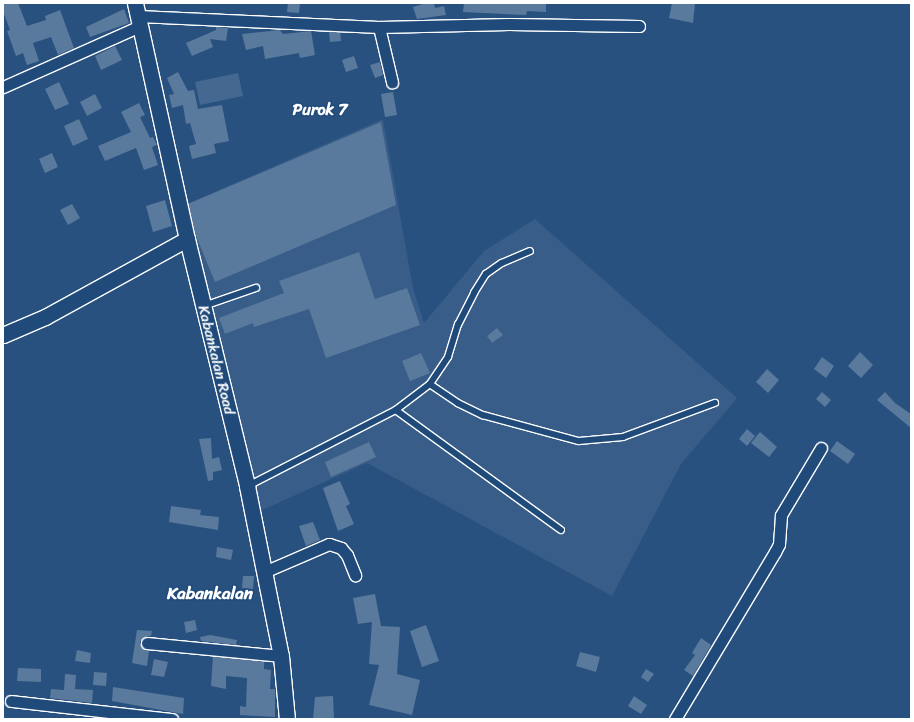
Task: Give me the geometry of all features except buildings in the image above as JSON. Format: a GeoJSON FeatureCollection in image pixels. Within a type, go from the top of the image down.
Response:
{"type":"FeatureCollection","features":[{"type":"Feature","properties":{"kind":"street"},"geometry":{"type":"LineString","coordinates":[[3,87],[138,15],[379,27],[509,24],[639,26]]}},
{"type":"Feature","properties":{"kind":"street","name":"Kabankalan Road"},"geometry":{"type":"LineString","coordinates":[[138,15],[187,240],[247,486],[281,656],[287,719]]}},
{"type":"Feature","properties":{"kind":"street"},"geometry":{"type":"LineString","coordinates":[[379,27],[392,82]]}},
{"type":"Feature","properties":{"kind":"street"},"geometry":{"type":"LineString","coordinates":[[3,335],[45,318],[187,240]]}},
{"type":"Feature","properties":{"kind":"street"},"geometry":{"type":"LineString","coordinates":[[675,719],[775,552],[779,544],[780,515],[821,448]]}},
{"type":"Feature","properties":{"kind":"street"},"geometry":{"type":"LineString","coordinates":[[264,572],[329,544],[341,548],[347,555],[355,575]]}},
{"type":"Feature","properties":{"kind":"street"},"geometry":{"type":"LineString","coordinates":[[147,643],[281,656]]}},
{"type":"Feature","properties":{"kind":"street"},"geometry":{"type":"LineString","coordinates":[[11,701],[172,719]]}},
{"type":"Feature","properties":{"kind":"lane"},"geometry":{"type":"LineString","coordinates":[[247,486],[396,410],[430,384],[448,357],[458,325],[474,293],[486,274],[502,263],[530,251]]}},
{"type":"Feature","properties":{"kind":"lane"},"geometry":{"type":"LineString","coordinates":[[204,306],[256,288]]}},
{"type":"Feature","properties":{"kind":"lane"},"geometry":{"type":"LineString","coordinates":[[430,384],[458,403],[483,415],[579,441],[623,437],[715,403]]}},
{"type":"Feature","properties":{"kind":"lane"},"geometry":{"type":"LineString","coordinates":[[396,410],[561,530]]}},
{"type":"Feature","properties":{"kind":"shaded area"},"geometry":{"type":"Polygon","coordinates":[[[238,73],[243,96],[200,105],[195,82],[238,73]]]}},
{"type":"Feature","properties":{"kind":"shaded area"},"geometry":{"type":"Polygon","coordinates":[[[383,119],[413,288],[424,323],[484,251],[535,219],[737,398],[681,464],[612,596],[367,463],[258,512],[182,206],[383,119]]]}},
{"type":"Feature","properties":{"kind":"district","name":"Purok 7"},"geometry":{"type":"Point","coordinates":[320,110]}},
{"type":"Feature","properties":{"kind":"district","name":"Kabankalan"},"geometry":{"type":"Point","coordinates":[210,594]}}]}
